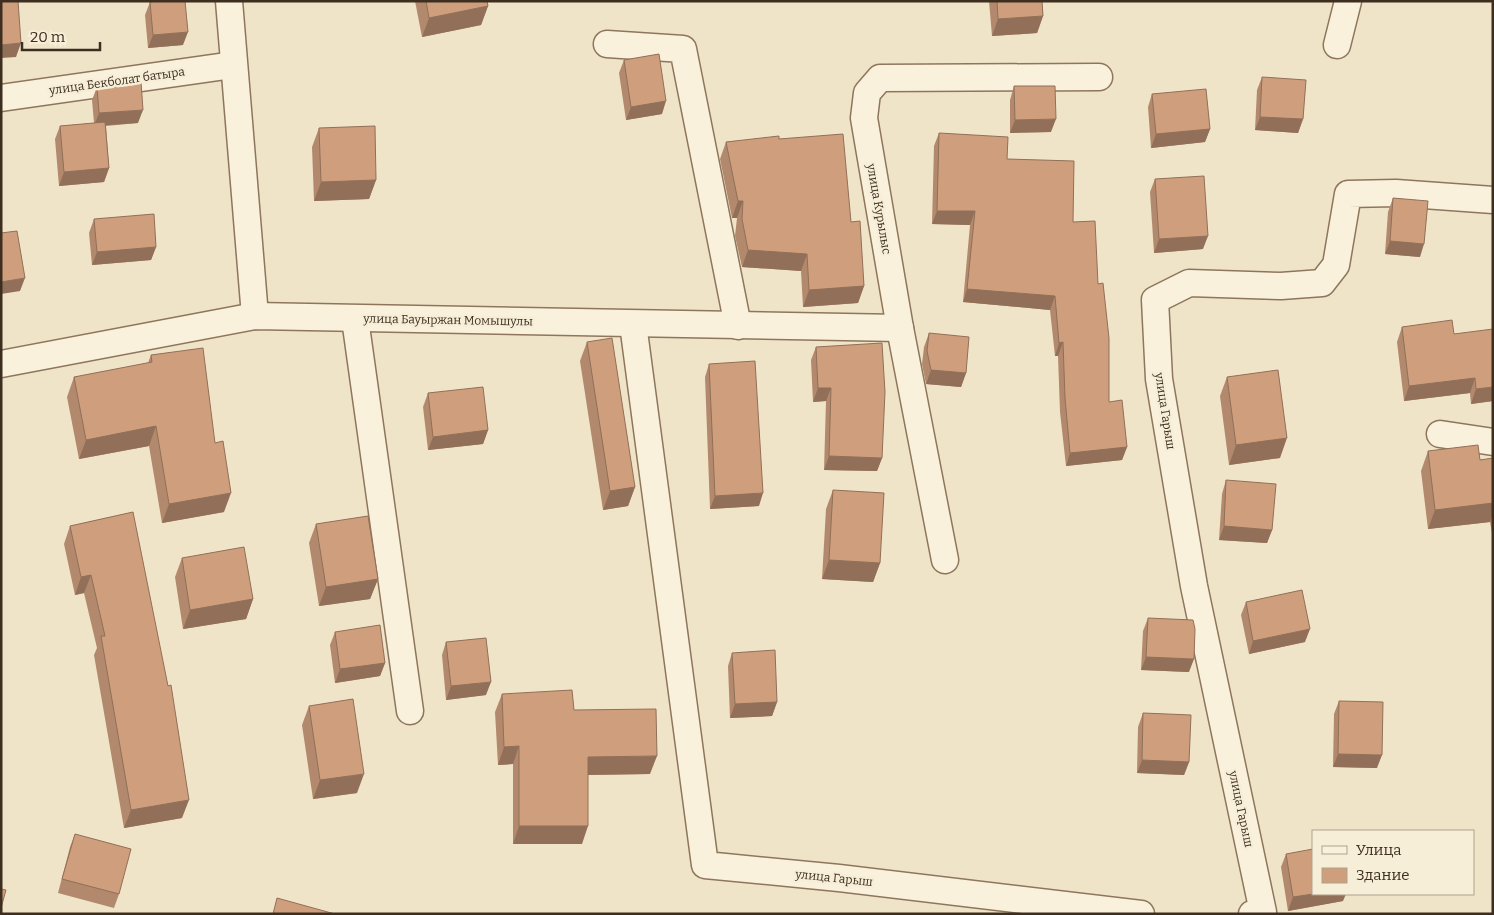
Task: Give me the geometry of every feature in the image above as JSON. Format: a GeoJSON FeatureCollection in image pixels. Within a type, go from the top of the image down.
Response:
{"type":"FeatureCollection","features":[{"type":"Feature","properties":{"kind":"street"},"geometry":{"type":"LineString","coordinates":[[229,1],[255,316]]}},
{"type":"Feature","properties":{"kind":"street"},"geometry":{"type":"LineString","coordinates":[[1337,45],[1348,1]]}},
{"type":"Feature","properties":{"kind":"street"},"geometry":{"type":"LineString","coordinates":[[607,44],[682,49],[738,326]]}},
{"type":"Feature","properties":{"kind":"street","name":"улица Бекболат батыра"},"geometry":{"type":"LineString","coordinates":[[1,98],[233,65]]}},
{"type":"Feature","properties":{"kind":"street","name":"улица Курылыс"},"geometry":{"type":"LineString","coordinates":[[945,560],[900,328],[864,118],[867,93],[880,78],[1099,77]]}},
{"type":"Feature","properties":{"kind":"street","name":"улица Гарыш"},"geometry":{"type":"LineString","coordinates":[[1252,914],[1263,912],[1194,586],[1159,380],[1155,300],[1189,283],[1281,286],[1322,283],[1336,265],[1348,194],[1396,193],[1493,200]]}},
{"type":"Feature","properties":{"kind":"street","name":"улица Бауыржан Момышулы"},"geometry":{"type":"LineString","coordinates":[[1,364],[255,316],[900,328]]}},
{"type":"Feature","properties":{"kind":"street"},"geometry":{"type":"LineString","coordinates":[[355,318],[410,711]]}},
{"type":"Feature","properties":{"kind":"street","name":"улица Гарыш"},"geometry":{"type":"LineString","coordinates":[[633,324],[705,865],[839,878],[1141,914]]}},
{"type":"Feature","properties":{"kind":"street"},"geometry":{"type":"LineString","coordinates":[[1440,434],[1493,442]]}},
{"type":"Feature","properties":{"kind":"building"},"geometry":{"type":"Polygon","coordinates":[[[1,1],[18,1],[21,43],[1,45],[1,1]]]}},
{"type":"Feature","properties":{"kind":"building"},"geometry":{"type":"Polygon","coordinates":[[[185,1],[188,32],[153,35],[150,2],[185,1]]]}},
{"type":"Feature","properties":{"kind":"building"},"geometry":{"type":"Polygon","coordinates":[[[426,1],[487,1],[488,6],[429,18],[426,1]]]}},
{"type":"Feature","properties":{"kind":"building"},"geometry":{"type":"Polygon","coordinates":[[[997,1],[1042,1],[1043,16],[998,19],[997,1]]]}},
{"type":"Feature","properties":{"kind":"building"},"geometry":{"type":"Polygon","coordinates":[[[659,54],[666,101],[631,107],[624,60],[659,54]]]}},
{"type":"Feature","properties":{"kind":"building"},"geometry":{"type":"Polygon","coordinates":[[[1262,77],[1306,80],[1303,119],[1260,117],[1262,77]]]}},
{"type":"Feature","properties":{"kind":"building"},"geometry":{"type":"Polygon","coordinates":[[[141,82],[143,110],[99,113],[97,87],[141,82]]]}},
{"type":"Feature","properties":{"kind":"building"},"geometry":{"type":"Polygon","coordinates":[[[1014,86],[1055,86],[1056,119],[1015,120],[1014,86]]]}},
{"type":"Feature","properties":{"kind":"building"},"geometry":{"type":"Polygon","coordinates":[[[1206,89],[1210,129],[1156,134],[1152,94],[1206,89]]]}},
{"type":"Feature","properties":{"kind":"building"},"geometry":{"type":"Polygon","coordinates":[[[105,122],[109,168],[64,172],[60,126],[105,122]]]}},
{"type":"Feature","properties":{"kind":"building"},"geometry":{"type":"Polygon","coordinates":[[[375,126],[376,180],[321,182],[319,128],[375,126]]]}},
{"type":"Feature","properties":{"kind":"building"},"geometry":{"type":"Polygon","coordinates":[[[939,133],[1008,137],[1007,159],[1074,161],[1073,222],[1095,221],[1098,284],[1103,283],[1109,338],[1109,402],[1122,400],[1127,447],[1070,453],[1065,398],[1063,342],[1059,343],[1055,296],[967,289],[975,211],[937,211],[939,133]]]}},
{"type":"Feature","properties":{"kind":"building"},"geometry":{"type":"Polygon","coordinates":[[[843,134],[851,222],[860,221],[864,286],[809,290],[807,254],[748,250],[742,219],[743,201],[738,201],[726,142],[779,136],[779,139],[843,134]]]}},
{"type":"Feature","properties":{"kind":"building"},"geometry":{"type":"Polygon","coordinates":[[[1204,176],[1208,236],[1159,239],[1155,179],[1204,176]]]}},
{"type":"Feature","properties":{"kind":"building"},"geometry":{"type":"Polygon","coordinates":[[[1393,198],[1428,201],[1424,244],[1390,241],[1393,198]]]}},
{"type":"Feature","properties":{"kind":"building"},"geometry":{"type":"Polygon","coordinates":[[[154,214],[156,247],[97,252],[94,219],[154,214]]]}},
{"type":"Feature","properties":{"kind":"building"},"geometry":{"type":"Polygon","coordinates":[[[17,231],[25,278],[1,282],[1,233],[17,231]]]}},
{"type":"Feature","properties":{"kind":"building"},"geometry":{"type":"Polygon","coordinates":[[[1452,320],[1454,334],[1493,329],[1493,387],[1476,389],[1475,378],[1409,386],[1402,327],[1452,320]]]}},
{"type":"Feature","properties":{"kind":"building"},"geometry":{"type":"Polygon","coordinates":[[[929,333],[969,337],[966,373],[931,370],[927,351],[929,333]]]}},
{"type":"Feature","properties":{"kind":"building"},"geometry":{"type":"Polygon","coordinates":[[[612,338],[635,487],[610,491],[587,342],[612,338]]]}},
{"type":"Feature","properties":{"kind":"building"},"geometry":{"type":"Polygon","coordinates":[[[882,343],[885,392],[882,458],[829,456],[831,388],[818,388],[816,347],[882,343]]]}},
{"type":"Feature","properties":{"kind":"building"},"geometry":{"type":"Polygon","coordinates":[[[203,348],[215,443],[223,441],[231,493],[169,504],[156,426],[86,440],[74,377],[152,362],[151,355],[203,348]]]}},
{"type":"Feature","properties":{"kind":"building"},"geometry":{"type":"Polygon","coordinates":[[[755,361],[763,493],[715,496],[709,364],[755,361]]]}},
{"type":"Feature","properties":{"kind":"building"},"geometry":{"type":"Polygon","coordinates":[[[1278,370],[1287,438],[1236,445],[1227,377],[1278,370]]]}},
{"type":"Feature","properties":{"kind":"building"},"geometry":{"type":"Polygon","coordinates":[[[483,387],[488,430],[433,437],[428,393],[483,387]]]}},
{"type":"Feature","properties":{"kind":"building"},"geometry":{"type":"Polygon","coordinates":[[[1478,445],[1480,460],[1493,458],[1493,503],[1435,510],[1428,451],[1478,445]]]}},
{"type":"Feature","properties":{"kind":"building"},"geometry":{"type":"Polygon","coordinates":[[[1226,480],[1276,484],[1272,530],[1224,526],[1226,480]]]}},
{"type":"Feature","properties":{"kind":"building"},"geometry":{"type":"Polygon","coordinates":[[[833,490],[884,493],[880,563],[829,560],[833,490]]]}},
{"type":"Feature","properties":{"kind":"building"},"geometry":{"type":"Polygon","coordinates":[[[133,512],[168,686],[171,685],[189,800],[131,810],[101,636],[105,636],[91,575],[81,577],[70,526],[133,512]]]}},
{"type":"Feature","properties":{"kind":"building"},"geometry":{"type":"Polygon","coordinates":[[[368,516],[378,579],[326,587],[316,524],[368,516]]]}},
{"type":"Feature","properties":{"kind":"building"},"geometry":{"type":"Polygon","coordinates":[[[244,547],[253,599],[190,610],[182,558],[244,547]]]}},
{"type":"Feature","properties":{"kind":"building"},"geometry":{"type":"Polygon","coordinates":[[[1302,590],[1310,629],[1253,641],[1246,602],[1302,590]]]}},
{"type":"Feature","properties":{"kind":"building"},"geometry":{"type":"Polygon","coordinates":[[[1148,618],[1193,620],[1195,629],[1194,659],[1146,657],[1148,618]]]}},
{"type":"Feature","properties":{"kind":"building"},"geometry":{"type":"Polygon","coordinates":[[[380,625],[385,663],[340,669],[335,632],[380,625]]]}},
{"type":"Feature","properties":{"kind":"building"},"geometry":{"type":"Polygon","coordinates":[[[486,638],[491,682],[451,686],[446,642],[486,638]]]}},
{"type":"Feature","properties":{"kind":"building"},"geometry":{"type":"Polygon","coordinates":[[[775,650],[777,702],[735,704],[732,653],[775,650]]]}},
{"type":"Feature","properties":{"kind":"building"},"geometry":{"type":"Polygon","coordinates":[[[572,690],[574,710],[656,709],[657,756],[588,757],[588,826],[519,826],[519,746],[504,747],[502,694],[572,690]]]}},
{"type":"Feature","properties":{"kind":"building"},"geometry":{"type":"Polygon","coordinates":[[[353,699],[364,774],[320,780],[309,706],[353,699]]]}},
{"type":"Feature","properties":{"kind":"building"},"geometry":{"type":"Polygon","coordinates":[[[1339,701],[1383,702],[1382,755],[1338,754],[1339,701]]]}},
{"type":"Feature","properties":{"kind":"building"},"geometry":{"type":"Polygon","coordinates":[[[1143,713],[1191,715],[1189,762],[1142,760],[1143,713]]]}},
{"type":"Feature","properties":{"kind":"building"},"geometry":{"type":"Polygon","coordinates":[[[75,834],[131,849],[119,894],[62,879],[75,834]]]}},
{"type":"Feature","properties":{"kind":"building"},"geometry":{"type":"Polygon","coordinates":[[[1312,849],[1312,894],[1293,897],[1286,854],[1312,849]]]}},
{"type":"Feature","properties":{"kind":"building"},"geometry":{"type":"Polygon","coordinates":[[[1,889],[6,890],[1,908],[1,889]]]}},
{"type":"Feature","properties":{"kind":"building"},"geometry":{"type":"Polygon","coordinates":[[[277,898],[335,914],[273,914],[277,898]]]}}]}
